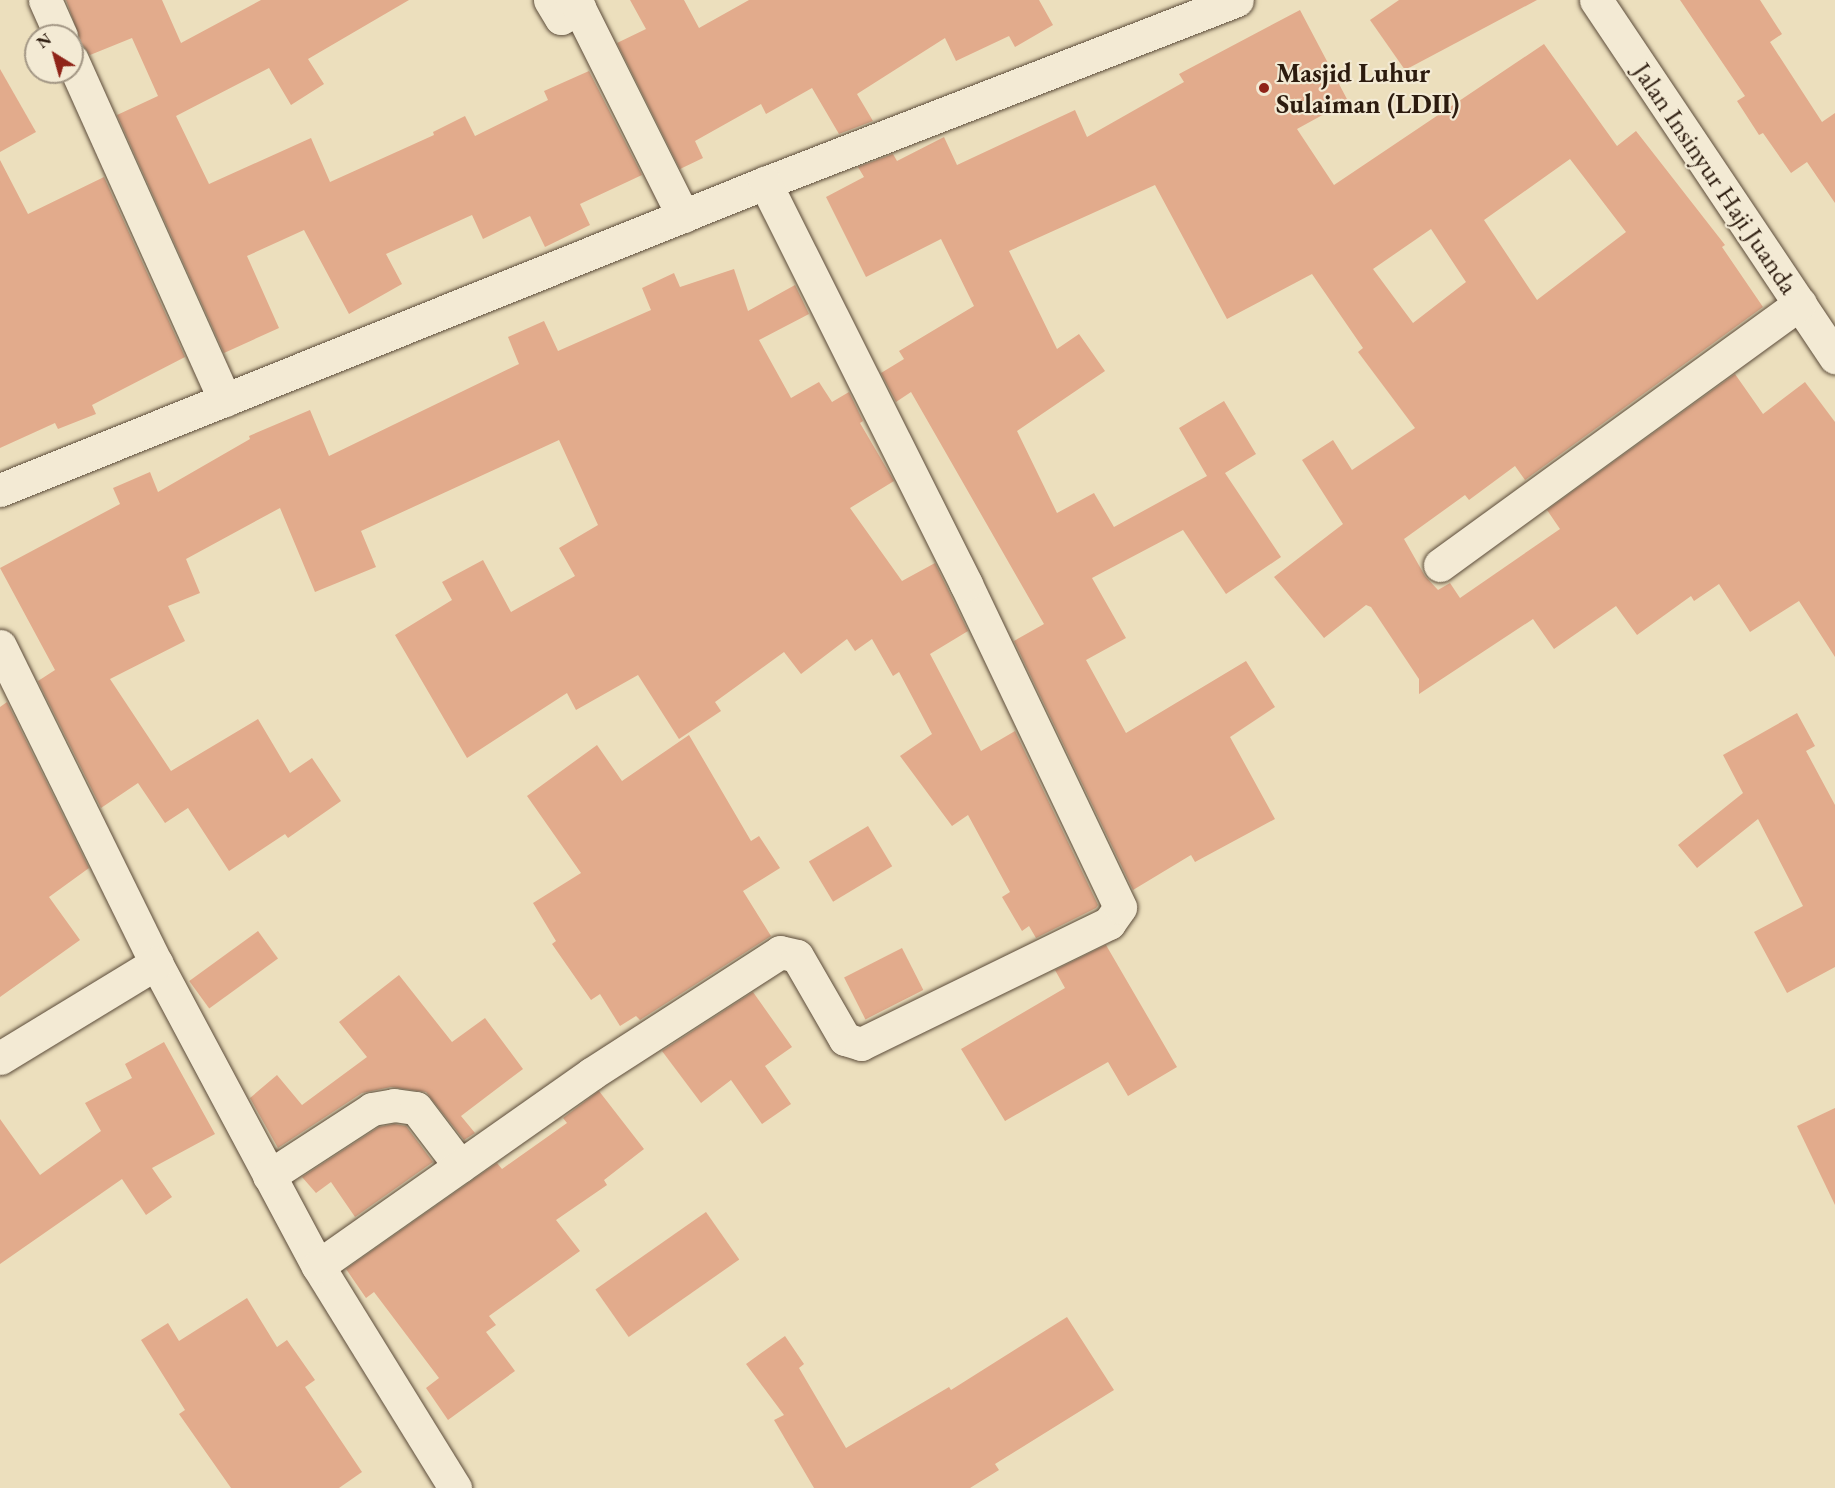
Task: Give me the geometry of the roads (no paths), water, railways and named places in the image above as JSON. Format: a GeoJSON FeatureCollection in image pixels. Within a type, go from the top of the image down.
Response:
{"type":"FeatureCollection","features":[{"type":"Feature","properties":{"kind":"street"},"geometry":{"type":"LineString","coordinates":[[45,0],[56,24]]}},
{"type":"Feature","properties":{"kind":"street"},"geometry":{"type":"LineString","coordinates":[[550,0],[561,18],[579,8],[683,216]]}},
{"type":"Feature","properties":{"kind":"street"},"geometry":{"type":"LineString","coordinates":[[0,490],[765,183],[1237,0]]}},
{"type":"Feature","properties":{"kind":"street","name":"Jalan Insinyur Haji Juanda"},"geometry":{"type":"LineString","coordinates":[[1596,0],[1835,357]]}},
{"type":"Feature","properties":{"kind":"street"},"geometry":{"type":"LineString","coordinates":[[83,84],[225,400]]}},
{"type":"Feature","properties":{"kind":"street"},"geometry":{"type":"LineString","coordinates":[[318,1266],[591,1074],[780,952],[797,956],[844,1040],[861,1044],[1109,923],[1120,907],[960,573],[765,183]]}},
{"type":"Feature","properties":{"kind":"street"},"geometry":{"type":"LineString","coordinates":[[1440,565],[1800,303]]}},
{"type":"Feature","properties":{"kind":"street"},"geometry":{"type":"LineString","coordinates":[[0,646],[156,963],[269,1176],[318,1266],[455,1488]]}},
{"type":"Feature","properties":{"kind":"street"},"geometry":{"type":"LineString","coordinates":[[0,1058],[156,963]]}},
{"type":"Feature","properties":{"kind":"street"},"geometry":{"type":"LineString","coordinates":[[269,1176],[372,1108],[394,1105],[416,1108],[460,1166]]}},
{"type":"Feature","properties":{"kind":"place","name":"Masjid Luhur Sulaiman (LDII)"},"geometry":{"type":"Point","coordinates":[1264,88]}}]}
